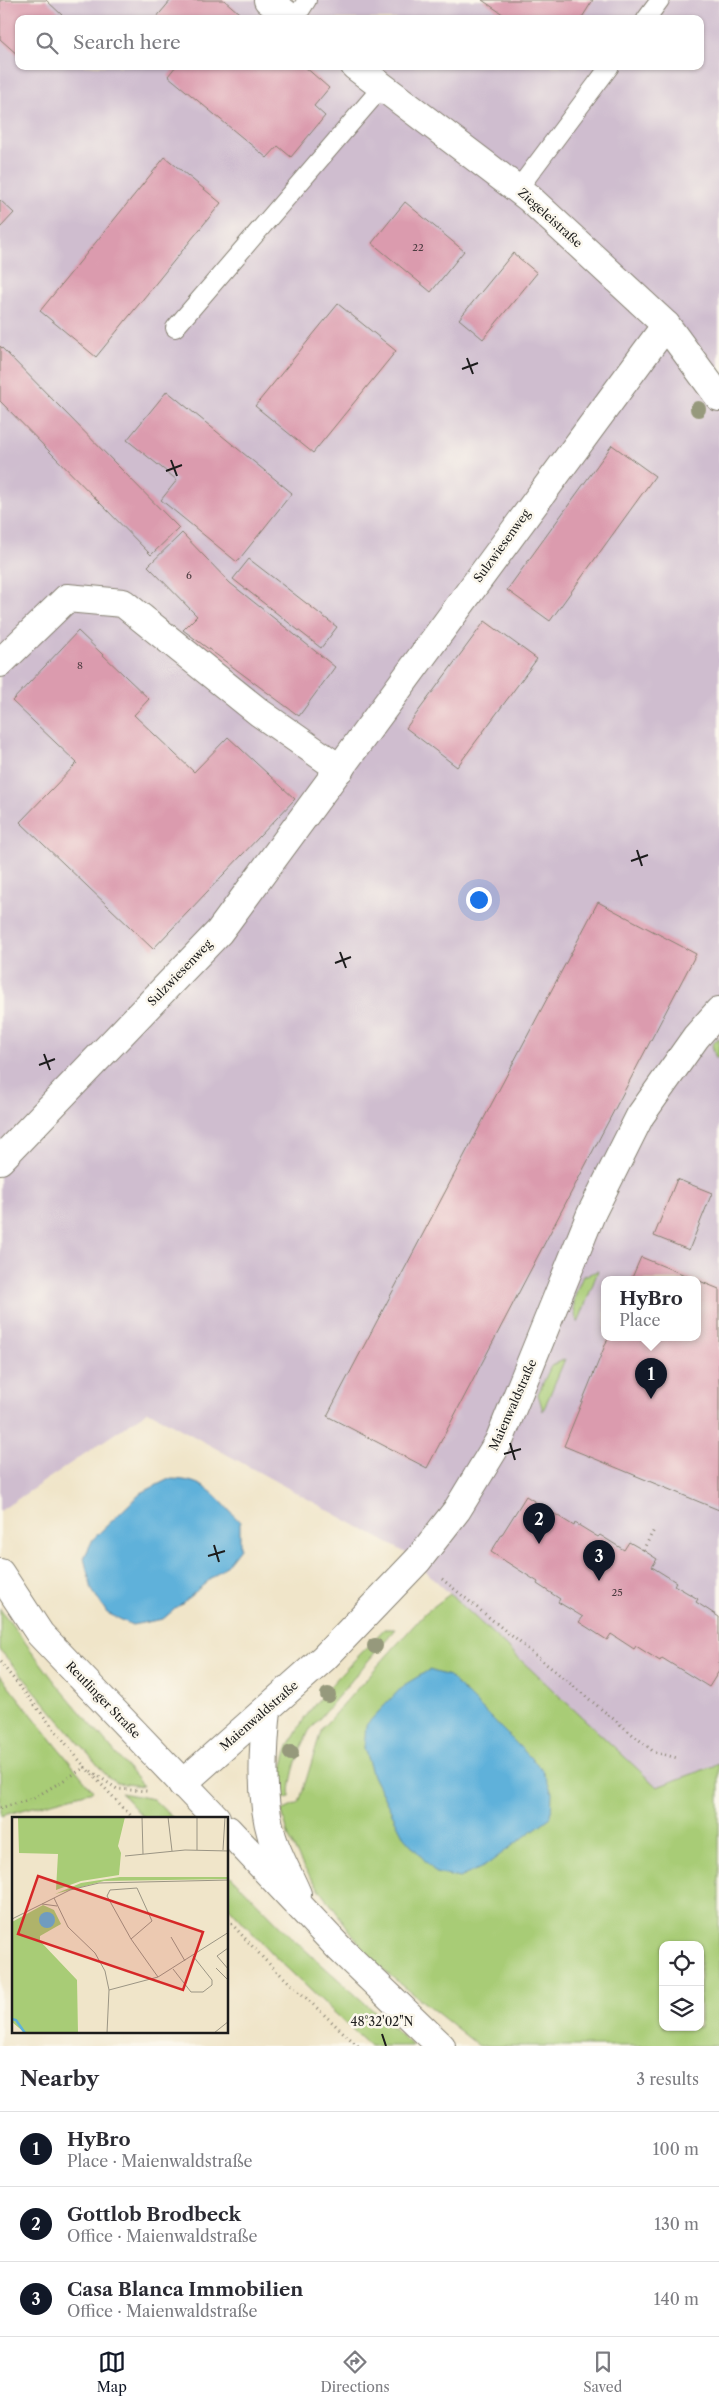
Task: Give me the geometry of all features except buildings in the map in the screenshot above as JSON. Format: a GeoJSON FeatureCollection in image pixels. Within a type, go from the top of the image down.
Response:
{"type":"FeatureCollection","features":[{"type":"Feature","properties":{"kind":"street"},"geometry":{"type":"LineString","coordinates":[[268,0],[289,15]]}},
{"type":"Feature","properties":{"kind":"street","name":"Ziegeleistraße"},"geometry":{"type":"LineString","coordinates":[[360,70],[518,188],[666,325],[719,397]]}},
{"type":"Feature","properties":{"kind":"street","name":"Sulzwiesenweg"},"geometry":{"type":"LineString","coordinates":[[0,1160],[219,932],[666,325]]}},
{"type":"Feature","properties":{"kind":"street"},"geometry":{"type":"LineString","coordinates":[[0,663],[67,598],[123,603],[260,713],[340,769]]}},
{"type":"Feature","properties":{"kind":"street","name":"Maienwaldstraße"},"geometry":{"type":"LineString","coordinates":[[182,1784],[324,1658],[418,1560],[457,1510],[499,1441],[591,1214],[640,1116],[696,1037],[719,1011]]}},
{"type":"Feature","properties":{"kind":"street","name":"Reutlinger Straße"},"geometry":{"type":"LineString","coordinates":[[0,1573],[40,1634],[215,1817]]}},
{"type":"Feature","properties":{"kind":"street"},"geometry":{"type":"LineString","coordinates":[[267,1709],[263,1742],[266,1806],[272,1838],[304,1912]]}},
{"type":"Feature","properties":{"kind":"street"},"geometry":{"type":"LineString","coordinates":[[229,1831],[304,1912],[441,2046]]}},
{"type":"Feature","properties":{"kind":"lane"},"geometry":{"type":"LineString","coordinates":[[297,15],[307,0]]}},
{"type":"Feature","properties":{"kind":"lane"},"geometry":{"type":"LineString","coordinates":[[649,15],[660,0]]}},
{"type":"Feature","properties":{"kind":"lane"},"geometry":{"type":"LineString","coordinates":[[518,188],[607,70]]}},
{"type":"Feature","properties":{"kind":"lane"},"geometry":{"type":"LineString","coordinates":[[175,328],[382,87]]}},
{"type":"Feature","properties":{"kind":"path"},"geometry":{"type":"LineString","coordinates":[[643,1550],[654,1530]]}},
{"type":"Feature","properties":{"kind":"path"},"geometry":{"type":"LineString","coordinates":[[445,1581],[654,1752],[677,1758]]}},
{"type":"Feature","properties":{"kind":"path"},"geometry":{"type":"LineString","coordinates":[[0,1662],[84,1766],[132,1817]]}},
{"type":"Feature","properties":{"kind":"path"},"geometry":{"type":"LineString","coordinates":[[84,1766],[116,1788],[153,1792],[182,1784]]}},
{"type":"Feature","properties":{"kind":"path"},"geometry":{"type":"LineString","coordinates":[[0,1808],[32,1799],[84,1766]]}},
{"type":"Feature","properties":{"kind":"path"},"geometry":{"type":"LineString","coordinates":[[229,1921],[265,1960],[358,2046]]}},
{"type":"Feature","properties":{"kind":"shaded area"},"geometry":{"type":"Polygon","coordinates":[[[0,0],[719,0],[719,1764],[657,1787],[406,1553],[148,1411],[0,1511],[0,0]]]}},
{"type":"Feature","properties":{"kind":"green space"},"geometry":{"type":"Polygon","coordinates":[[[719,1037],[719,1056],[716,1059],[712,1045],[719,1037]]]}},
{"type":"Feature","properties":{"kind":"green space"},"geometry":{"type":"Polygon","coordinates":[[[598,1271],[578,1323],[574,1310],[574,1299],[578,1288],[583,1276],[598,1271]]]}},
{"type":"Feature","properties":{"kind":"green space"},"geometry":{"type":"Polygon","coordinates":[[[565,1359],[543,1411],[538,1394],[551,1366],[565,1359]]]}},
{"type":"Feature","properties":{"kind":"green space"},"geometry":{"type":"Polygon","coordinates":[[[450,1594],[657,1787],[719,1764],[719,2046],[479,2046],[373,1962],[304,1868],[289,1838],[282,1811],[299,1803],[322,1728],[425,1613],[450,1594]]]}},
{"type":"Feature","properties":{"kind":"green space"},"geometry":{"type":"Polygon","coordinates":[[[0,1609],[55,1682],[143,1786],[117,1783],[107,1776],[0,1650],[0,1609]]]}},
{"type":"Feature","properties":{"kind":"green space"},"geometry":{"type":"Polygon","coordinates":[[[384,1629],[395,1629],[309,1731],[296,1763],[290,1788],[290,1797],[281,1799],[283,1765],[289,1746],[299,1728],[325,1692],[384,1629]]]}},
{"type":"Feature","properties":{"kind":"green space"},"geometry":{"type":"Polygon","coordinates":[[[0,1675],[93,1791],[0,1816],[0,1675]]]}},
{"type":"Feature","properties":{"kind":"green space"},"geometry":{"type":"Polygon","coordinates":[[[121,1793],[153,1799],[172,1817],[143,1817],[121,1793]]]}},
{"type":"Feature","properties":{"kind":"green space"},"geometry":{"type":"Polygon","coordinates":[[[229,1874],[293,1939],[413,2046],[370,2046],[272,1954],[229,1907],[229,1874]]]}},
{"type":"Feature","properties":{"kind":"water"},"geometry":{"type":"Polygon","coordinates":[[[169,1479],[193,1482],[217,1497],[240,1522],[240,1548],[226,1566],[163,1619],[132,1625],[107,1613],[92,1590],[84,1558],[93,1539],[141,1493],[169,1479]]]}},
{"type":"Feature","properties":{"kind":"water"},"geometry":{"type":"Polygon","coordinates":[[[429,1670],[449,1676],[541,1768],[552,1792],[551,1817],[485,1866],[459,1878],[436,1873],[404,1837],[373,1776],[364,1748],[366,1725],[404,1685],[429,1670]]]}},
{"type":"Feature","properties":{"kind":"place","name":"HyBro"},"geometry":{"type":"Point","coordinates":[651,1399]}},
{"type":"Feature","properties":{"kind":"place","name":"Gottlob Brodbeck"},"geometry":{"type":"Point","coordinates":[539,1544]}},
{"type":"Feature","properties":{"kind":"place","name":"Casa Blanca Immobilien"},"geometry":{"type":"Point","coordinates":[599,1581]}}]}
